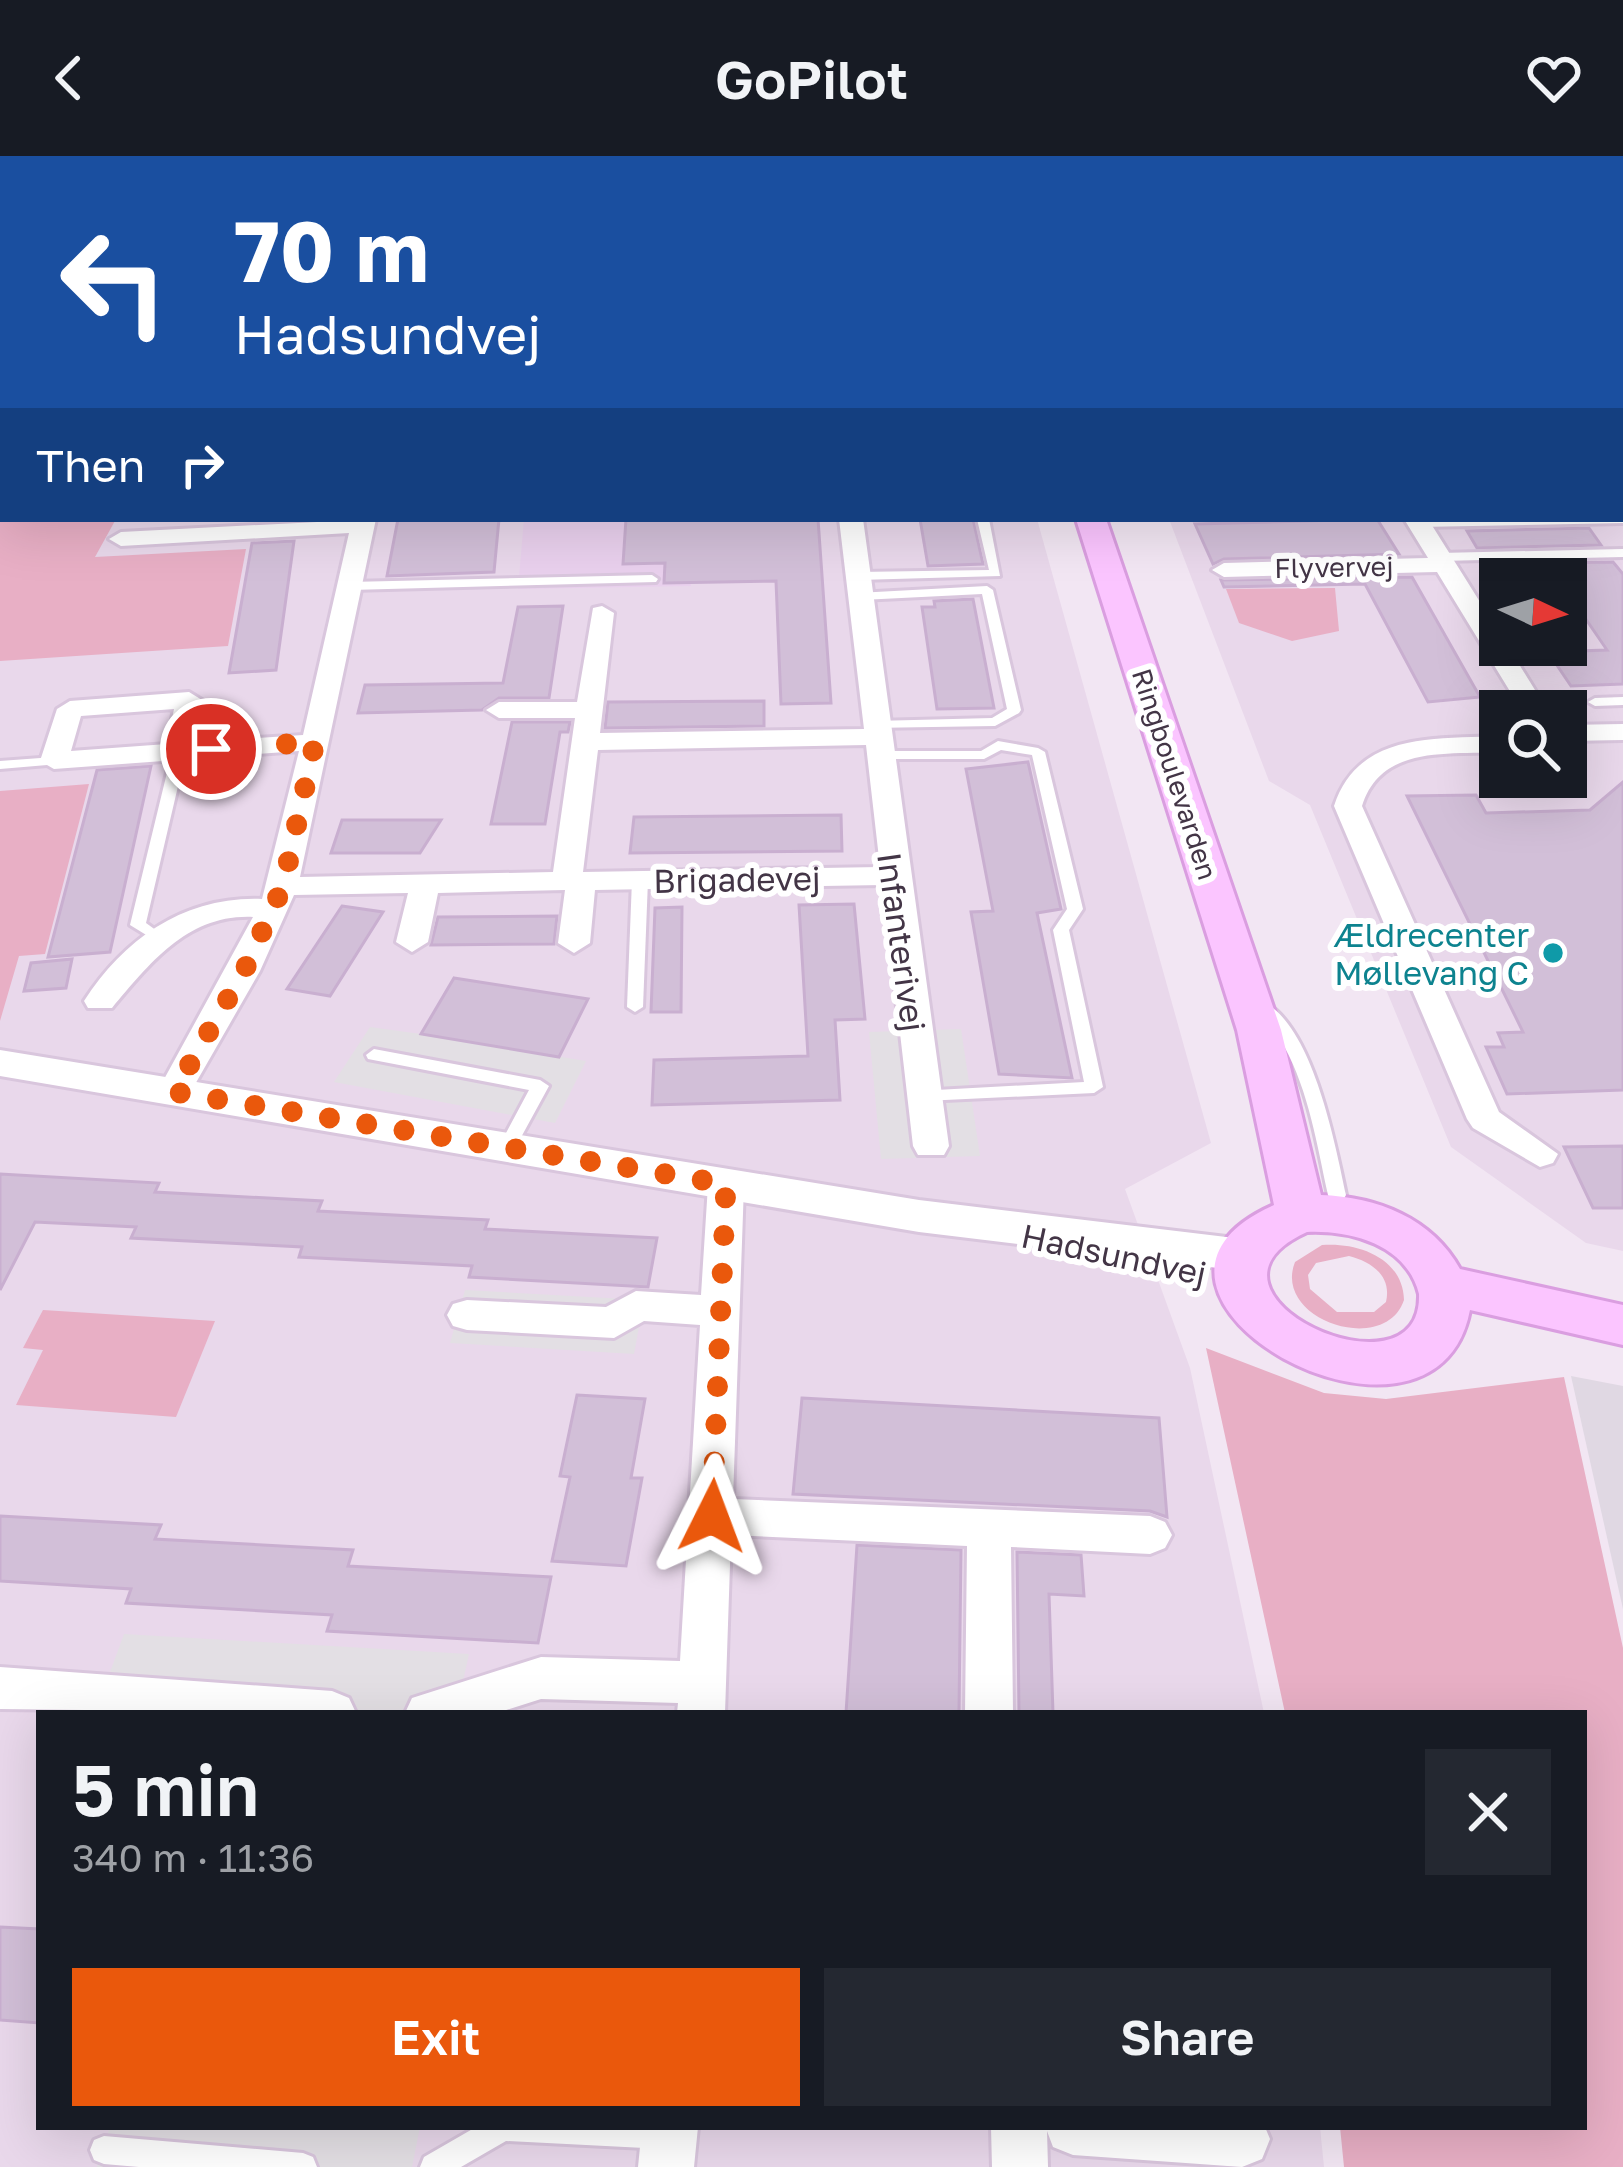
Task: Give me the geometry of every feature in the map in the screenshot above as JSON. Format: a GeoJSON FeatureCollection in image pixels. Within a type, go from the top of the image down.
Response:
{"type":"FeatureCollection","features":[{"type":"Feature","properties":{"kind":"main road","name":"Ringboulevarden"},"geometry":{"type":"LineString","coordinates":[[1092,522],[1252,1008],[1328,1207]]}},
{"type":"Feature","properties":{"kind":"main road"},"geometry":{"type":"LineString","coordinates":[[1328,1207],[1407,1240],[1442,1304],[1414,1353],[1392,1362],[1330,1360],[1297,1348],[1269,1329],[1250,1306],[1242,1268],[1270,1224],[1328,1207]]}},
{"type":"Feature","properties":{"kind":"main road"},"geometry":{"type":"LineString","coordinates":[[1442,1304],[1623,1324]]}},
{"type":"Feature","properties":{"kind":"main road"},"geometry":{"type":"LineString","coordinates":[[1442,1304],[1623,1338]]}},
{"type":"Feature","properties":{"kind":"street"},"geometry":{"type":"LineString","coordinates":[[121,539],[363,522],[278,898],[244,971],[174,1092]]}},
{"type":"Feature","properties":{"kind":"street","name":"Infanterivej"},"geometry":{"type":"LineString","coordinates":[[851,522],[892,876],[931,1146]]}},
{"type":"Feature","properties":{"kind":"street","name":"Flyvervej"},"geometry":{"type":"LineString","coordinates":[[1418,522],[1522,690]]}},
{"type":"Feature","properties":{"kind":"street","name":"Flyvervej"},"geometry":{"type":"LineString","coordinates":[[1224,570],[1442,561]]}},
{"type":"Feature","properties":{"kind":"street"},"geometry":{"type":"LineString","coordinates":[[574,943],[585,742],[602,613]]}},
{"type":"Feature","properties":{"kind":"street"},"geometry":{"type":"LineString","coordinates":[[179,752],[189,700],[70,709],[54,761],[179,752],[315,742]]}},
{"type":"Feature","properties":{"kind":"street"},"geometry":{"type":"LineString","coordinates":[[499,710],[590,710]]}},
{"type":"Feature","properties":{"kind":"street"},"geometry":{"type":"LineString","coordinates":[[1587,733],[1623,732]]}},
{"type":"Feature","properties":{"kind":"street"},"geometry":{"type":"LineString","coordinates":[[585,742],[877,739]]}},
{"type":"Feature","properties":{"kind":"street"},"geometry":{"type":"LineString","coordinates":[[1479,746],[1400,752],[1371,760],[1352,781],[1348,806],[1485,1119],[1540,1154]]}},
{"type":"Feature","properties":{"kind":"street","name":"Brigadevej"},"geometry":{"type":"LineString","coordinates":[[156,937],[210,910],[278,898],[425,884],[892,876]]}},
{"type":"Feature","properties":{"kind":"street"},"geometry":{"type":"LineString","coordinates":[[412,942],[425,884]]}},
{"type":"Feature","properties":{"kind":"street"},"geometry":{"type":"LineString","coordinates":[[100,1001],[156,937]]}},
{"type":"Feature","properties":{"kind":"street","name":"Hadsundvej"},"geometry":{"type":"LineString","coordinates":[[0,1063],[1242,1268]]}},
{"type":"Feature","properties":{"kind":"street"},"geometry":{"type":"LineString","coordinates":[[440,1710],[541,1678],[703,1698],[726,1184]]}},
{"type":"Feature","properties":{"kind":"street"},"geometry":{"type":"LineString","coordinates":[[467,1315],[614,1323],[636,1306],[721,1311]]}},
{"type":"Feature","properties":{"kind":"street"},"geometry":{"type":"LineString","coordinates":[[712,1516],[1150,1535]]}},
{"type":"Feature","properties":{"kind":"street"},"geometry":{"type":"LineString","coordinates":[[989,1528],[989,1710]]}},
{"type":"Feature","properties":{"kind":"street"},"geometry":{"type":"LineString","coordinates":[[0,1688],[292,1710]]}},
{"type":"Feature","properties":{"kind":"street"},"geometry":{"type":"LineString","coordinates":[[1019,2130],[1020,2167]]}},
{"type":"Feature","properties":{"kind":"street"},"geometry":{"type":"LineString","coordinates":[[1119,2130],[1242,2138]]}},
{"type":"Feature","properties":{"kind":"lane"},"geometry":{"type":"LineString","coordinates":[[860,586],[996,572],[984,522]]}},
{"type":"Feature","properties":{"kind":"lane"},"geometry":{"type":"LineString","coordinates":[[1442,561],[1623,553]]}},
{"type":"Feature","properties":{"kind":"lane"},"geometry":{"type":"LineString","coordinates":[[350,586],[652,579]]}},
{"type":"Feature","properties":{"kind":"lane"},"geometry":{"type":"LineString","coordinates":[[860,586],[987,590],[1014,710],[995,722],[877,739]]}},
{"type":"Feature","properties":{"kind":"lane"},"geometry":{"type":"LineString","coordinates":[[1595,702],[1623,701]]}},
{"type":"Feature","properties":{"kind":"lane"},"geometry":{"type":"LineString","coordinates":[[877,739],[984,755],[998,745],[1038,752],[1075,909],[1061,930],[1094,1087],[924,1095]]}},
{"type":"Feature","properties":{"kind":"lane"},"geometry":{"type":"LineString","coordinates":[[156,937],[138,925],[179,752]]}},
{"type":"Feature","properties":{"kind":"lane"},"geometry":{"type":"LineString","coordinates":[[0,765],[54,761]]}},
{"type":"Feature","properties":{"kind":"lane"},"geometry":{"type":"LineString","coordinates":[[634,1007],[640,880]]}},
{"type":"Feature","properties":{"kind":"lane"},"geometry":{"type":"LineString","coordinates":[[374,1055],[540,1085],[506,1148]]}},
{"type":"Feature","properties":{"kind":"lane"},"geometry":{"type":"LineString","coordinates":[[434,2167],[498,2130]]}},
{"type":"Feature","properties":{"kind":"lane"},"geometry":{"type":"LineString","coordinates":[[534,2130],[668,2143]]}},
{"type":"Feature","properties":{"kind":"lane"},"geometry":{"type":"LineString","coordinates":[[104,2150],[303,2167]]}},
{"type":"Feature","properties":{"kind":"shaded area"},"geometry":{"type":"Polygon","coordinates":[[[0,522],[1038,522],[1211,1143],[1125,1189],[1190,1368],[1263,1710],[36,1710],[36,2130],[1320,2130],[1324,2167],[0,2167],[0,522]]]}},
{"type":"Feature","properties":{"kind":"shaded area"},"geometry":{"type":"Polygon","coordinates":[[[0,522],[114,522],[95,557],[246,549],[228,646],[0,661],[0,522]]]}},
{"type":"Feature","properties":{"kind":"shaded area"},"geometry":{"type":"Polygon","coordinates":[[[524,522],[690,522],[691,586],[518,589],[524,522]]]}},
{"type":"Feature","properties":{"kind":"shaded area"},"geometry":{"type":"Polygon","coordinates":[[[1170,522],[1623,522],[1623,1251],[1586,1243],[1451,1147],[1310,805],[1269,781],[1170,522]]]}},
{"type":"Feature","properties":{"kind":"shaded area"},"geometry":{"type":"Polygon","coordinates":[[[1335,588],[1339,631],[1292,641],[1239,623],[1226,589],[1335,588]]]}},
{"type":"Feature","properties":{"kind":"shaded area"},"geometry":{"type":"Polygon","coordinates":[[[89,784],[45,954],[19,956],[0,1021],[0,791],[89,784]]]}},
{"type":"Feature","properties":{"kind":"shaded area"},"geometry":{"type":"Polygon","coordinates":[[[370,1027],[586,1061],[555,1123],[334,1082],[370,1027]]]}},
{"type":"Feature","properties":{"kind":"shaded area"},"geometry":{"type":"Polygon","coordinates":[[[961,1029],[980,1156],[881,1159],[869,1032],[961,1029]]]}},
{"type":"Feature","properties":{"kind":"shaded area"},"geometry":{"type":"Polygon","coordinates":[[[1322,1245],[1364,1250],[1396,1273],[1404,1300],[1393,1317],[1376,1326],[1334,1324],[1314,1315],[1300,1300],[1292,1283],[1295,1262],[1322,1245]],[[1349,1256],[1316,1263],[1308,1275],[1310,1289],[1337,1312],[1374,1312],[1386,1302],[1383,1278],[1349,1256]]]}},
{"type":"Feature","properties":{"kind":"shaded area"},"geometry":{"type":"Polygon","coordinates":[[[465,1290],[644,1300],[634,1354],[450,1343],[465,1290]]]}},
{"type":"Feature","properties":{"kind":"shaded area"},"geometry":{"type":"Polygon","coordinates":[[[43,1310],[215,1321],[176,1417],[16,1405],[43,1350],[23,1348],[43,1310]]]}},
{"type":"Feature","properties":{"kind":"shaded area"},"geometry":{"type":"Polygon","coordinates":[[[1206,1348],[1324,1393],[1386,1399],[1564,1377],[1623,1648],[1623,2167],[1344,2167],[1340,2130],[1587,2130],[1587,1710],[1284,1710],[1206,1348]]]}},
{"type":"Feature","properties":{"kind":"shaded area"},"geometry":{"type":"Polygon","coordinates":[[[1571,1376],[1623,1386],[1623,1609],[1571,1376]]]}},
{"type":"Feature","properties":{"kind":"shaded area"},"geometry":{"type":"Polygon","coordinates":[[[124,1634],[469,1654],[457,1710],[96,1710],[124,1634]]]}},
{"type":"Feature","properties":{"kind":"shaded area"},"geometry":{"type":"Polygon","coordinates":[[[109,2130],[419,2130],[412,2167],[97,2167],[109,2130]]]}},
{"type":"Feature","properties":{"kind":"building"},"geometry":{"type":"Polygon","coordinates":[[[397,522],[499,522],[494,572],[387,576],[397,522]]]}},
{"type":"Feature","properties":{"kind":"building"},"geometry":{"type":"Polygon","coordinates":[[[626,522],[818,522],[831,703],[781,704],[776,581],[664,583],[665,563],[623,564],[626,522]]]}},
{"type":"Feature","properties":{"kind":"building"},"geometry":{"type":"Polygon","coordinates":[[[921,522],[974,522],[983,564],[928,566],[921,522]]]}},
{"type":"Feature","properties":{"kind":"building"},"geometry":{"type":"Polygon","coordinates":[[[1379,522],[1399,554],[1224,559],[1213,564],[1195,524],[1379,522]]]}},
{"type":"Feature","properties":{"kind":"building"},"geometry":{"type":"Polygon","coordinates":[[[1589,528],[1601,545],[1477,548],[1467,531],[1589,528]]]}},
{"type":"Feature","properties":{"kind":"building"},"geometry":{"type":"Polygon","coordinates":[[[294,541],[276,670],[229,673],[252,543],[294,541]]]}},
{"type":"Feature","properties":{"kind":"building"},"geometry":{"type":"Polygon","coordinates":[[[1587,562],[1613,562],[1623,574],[1623,684],[1571,686],[1557,666],[1587,666],[1587,651],[1607,650],[1587,621],[1587,562]]]}},
{"type":"Feature","properties":{"kind":"building"},"geometry":{"type":"Polygon","coordinates":[[[1412,577],[1479,697],[1428,702],[1365,584],[1224,587],[1221,580],[1412,577]]]}},
{"type":"Feature","properties":{"kind":"building"},"geometry":{"type":"Polygon","coordinates":[[[973,599],[994,708],[937,709],[922,607],[935,607],[934,601],[973,599]]]}},
{"type":"Feature","properties":{"kind":"building"},"geometry":{"type":"Polygon","coordinates":[[[563,606],[549,698],[499,698],[482,710],[358,713],[365,685],[503,683],[518,607],[563,606]]]}},
{"type":"Feature","properties":{"kind":"building"},"geometry":{"type":"Polygon","coordinates":[[[764,701],[764,726],[605,728],[608,702],[764,701]]]}},
{"type":"Feature","properties":{"kind":"building"},"geometry":{"type":"Polygon","coordinates":[[[512,722],[570,722],[568,732],[560,732],[545,824],[491,824],[512,722]]]}},
{"type":"Feature","properties":{"kind":"building"},"geometry":{"type":"Polygon","coordinates":[[[1028,762],[1061,909],[1037,913],[1072,1078],[999,1074],[971,912],[993,911],[966,769],[1028,762]]]}},
{"type":"Feature","properties":{"kind":"building"},"geometry":{"type":"Polygon","coordinates":[[[151,766],[110,952],[48,957],[97,770],[151,766]]]}},
{"type":"Feature","properties":{"kind":"building","name":"Ældrecenter Møllevang C"},"geometry":{"type":"Polygon","coordinates":[[[1623,782],[1623,1090],[1507,1094],[1486,1047],[1504,1047],[1498,1033],[1523,1032],[1407,796],[1476,795],[1486,813],[1590,810],[1623,782]]]}},
{"type":"Feature","properties":{"kind":"building"},"geometry":{"type":"Polygon","coordinates":[[[841,815],[842,851],[630,853],[634,817],[841,815]]]}},
{"type":"Feature","properties":{"kind":"building"},"geometry":{"type":"Polygon","coordinates":[[[342,820],[441,820],[420,853],[331,853],[342,820]]]}},
{"type":"Feature","properties":{"kind":"building"},"geometry":{"type":"Polygon","coordinates":[[[854,904],[865,1019],[835,1020],[840,1100],[652,1105],[654,1060],[808,1056],[799,905],[854,904]]]}},
{"type":"Feature","properties":{"kind":"building"},"geometry":{"type":"Polygon","coordinates":[[[342,906],[383,912],[330,996],[287,989],[342,906]]]}},
{"type":"Feature","properties":{"kind":"building"},"geometry":{"type":"Polygon","coordinates":[[[682,907],[681,1012],[651,1012],[655,908],[682,907]]]}},
{"type":"Feature","properties":{"kind":"building"},"geometry":{"type":"Polygon","coordinates":[[[557,916],[554,944],[431,945],[438,917],[557,916]]]}},
{"type":"Feature","properties":{"kind":"building"},"geometry":{"type":"Polygon","coordinates":[[[72,959],[66,988],[24,991],[31,963],[72,959]]]}},
{"type":"Feature","properties":{"kind":"building"},"geometry":{"type":"Polygon","coordinates":[[[454,978],[588,999],[559,1057],[421,1034],[454,978]]]}},
{"type":"Feature","properties":{"kind":"building"},"geometry":{"type":"Polygon","coordinates":[[[1623,1146],[1623,1208],[1593,1208],[1564,1147],[1623,1146]]]}},
{"type":"Feature","properties":{"kind":"building"},"geometry":{"type":"Polygon","coordinates":[[[0,1174],[159,1183],[155,1192],[322,1201],[318,1211],[488,1220],[485,1229],[657,1238],[648,1287],[469,1277],[472,1266],[299,1257],[302,1247],[131,1238],[136,1227],[35,1222],[0,1290],[0,1174]]]}},
{"type":"Feature","properties":{"kind":"building"},"geometry":{"type":"Polygon","coordinates":[[[577,1395],[645,1399],[631,1478],[642,1478],[626,1566],[552,1561],[570,1477],[560,1476],[577,1395]]]}},
{"type":"Feature","properties":{"kind":"building"},"geometry":{"type":"Polygon","coordinates":[[[802,1398],[1159,1418],[1167,1517],[1150,1511],[793,1494],[802,1398]]]}},
{"type":"Feature","properties":{"kind":"building"},"geometry":{"type":"Polygon","coordinates":[[[0,1516],[161,1525],[155,1539],[353,1550],[348,1566],[551,1577],[538,1643],[327,1631],[332,1615],[126,1603],[131,1589],[0,1581],[0,1516]]]}},
{"type":"Feature","properties":{"kind":"building"},"geometry":{"type":"Polygon","coordinates":[[[857,1545],[961,1550],[959,1710],[846,1710],[857,1545]]]}},
{"type":"Feature","properties":{"kind":"building"},"geometry":{"type":"Polygon","coordinates":[[[1017,1552],[1081,1555],[1084,1596],[1049,1594],[1053,1710],[1019,1710],[1017,1552]]]}},
{"type":"Feature","properties":{"kind":"building"},"geometry":{"type":"Polygon","coordinates":[[[0,1927],[36,1929],[36,2023],[0,2020],[0,1927]]]}},
{"type":"Feature","properties":{"kind":"place","name":"Ældrecenter Møllevang C"},"geometry":{"type":"Point","coordinates":[1553,953]}},
{"type":"Feature","properties":{"kind":"route"},"geometry":{"type":"LineString","coordinates":[[211,749],[315,742],[283,886],[244,971],[174,1092],[726,1184],[712,1516]]}}]}
